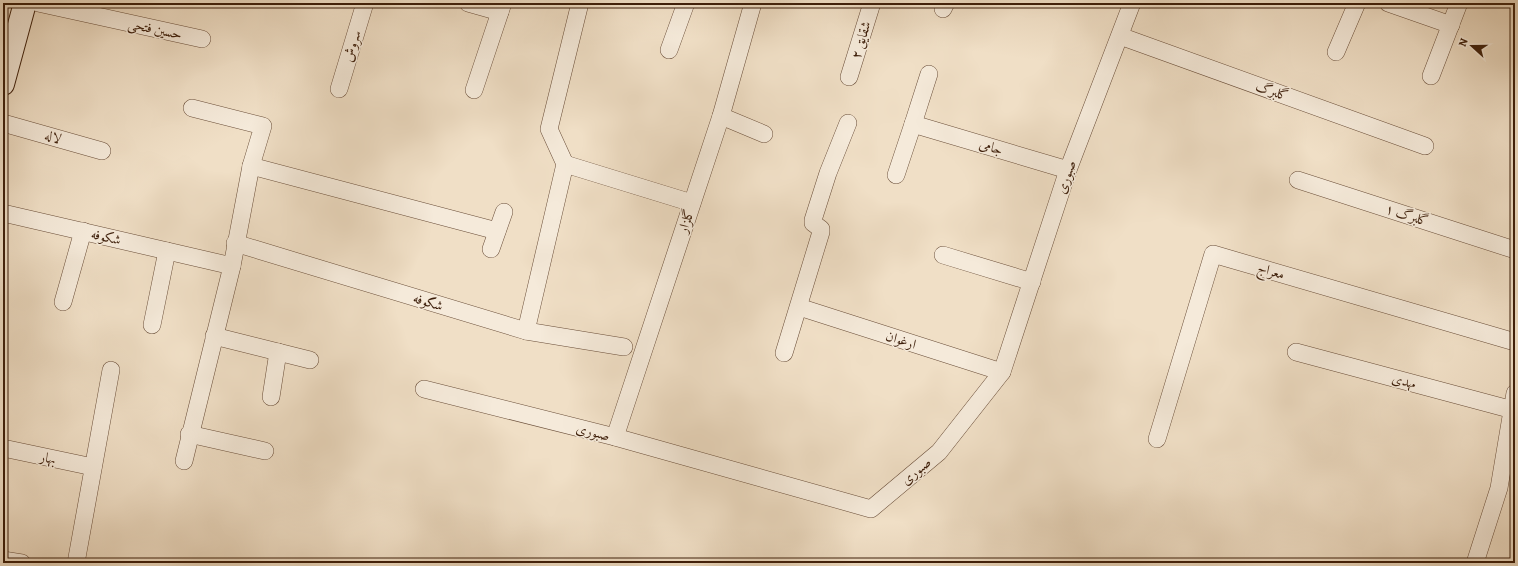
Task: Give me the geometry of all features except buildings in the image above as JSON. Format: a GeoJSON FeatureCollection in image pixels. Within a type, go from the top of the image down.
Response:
{"type":"FeatureCollection","features":[{"type":"Feature","properties":{"kind":"street"},"geometry":{"type":"LineString","coordinates":[[3,84],[25,3]]}},
{"type":"Feature","properties":{"kind":"street","name":"حسین فتحی"},"geometry":{"type":"LineString","coordinates":[[38,3],[202,39]]}},
{"type":"Feature","properties":{"kind":"street","name":"سروش"},"geometry":{"type":"LineString","coordinates":[[339,89],[365,3]]}},
{"type":"Feature","properties":{"kind":"street"},"geometry":{"type":"LineString","coordinates":[[468,3],[501,7],[474,90]]}},
{"type":"Feature","properties":{"kind":"street"},"geometry":{"type":"LineString","coordinates":[[526,331],[565,164],[549,129],[580,3]]}},
{"type":"Feature","properties":{"kind":"street"},"geometry":{"type":"LineString","coordinates":[[669,50],[686,3]]}},
{"type":"Feature","properties":{"kind":"street","name":"گلزار"},"geometry":{"type":"LineString","coordinates":[[615,437],[721,116],[753,3]]}},
{"type":"Feature","properties":{"kind":"street","name":"شقایق ۲"},"geometry":{"type":"LineString","coordinates":[[849,77],[872,3]]}},
{"type":"Feature","properties":{"kind":"street","name":"صبوری"},"geometry":{"type":"LineString","coordinates":[[424,389],[615,437],[871,509],[939,452],[1002,372],[1068,170],[1132,3]]}},
{"type":"Feature","properties":{"kind":"street"},"geometry":{"type":"LineString","coordinates":[[1336,52],[1357,3]]}},
{"type":"Feature","properties":{"kind":"street"},"geometry":{"type":"LineString","coordinates":[[1388,3],[1451,25]]}},
{"type":"Feature","properties":{"kind":"street"},"geometry":{"type":"LineString","coordinates":[[1431,76],[1459,3]]}},
{"type":"Feature","properties":{"kind":"street","name":"گلبرگ"},"geometry":{"type":"LineString","coordinates":[[1120,36],[1425,146]]}},
{"type":"Feature","properties":{"kind":"street"},"geometry":{"type":"LineString","coordinates":[[896,175],[929,74]]}},
{"type":"Feature","properties":{"kind":"street"},"geometry":{"type":"LineString","coordinates":[[184,461],[232,266],[235,243],[251,166],[263,126],[192,108]]}},
{"type":"Feature","properties":{"kind":"street"},"geometry":{"type":"LineString","coordinates":[[721,116],[764,134]]}},
{"type":"Feature","properties":{"kind":"street","name":"لاله"},"geometry":{"type":"LineString","coordinates":[[3,123],[102,151]]}},
{"type":"Feature","properties":{"kind":"street"},"geometry":{"type":"LineString","coordinates":[[784,353],[821,232],[820,229],[813,223],[813,220],[828,173],[848,123]]}},
{"type":"Feature","properties":{"kind":"street","name":"جامی"},"geometry":{"type":"LineString","coordinates":[[913,124],[1068,170]]}},
{"type":"Feature","properties":{"kind":"street"},"geometry":{"type":"LineString","coordinates":[[565,164],[692,203]]}},
{"type":"Feature","properties":{"kind":"street"},"geometry":{"type":"LineString","coordinates":[[251,166],[497,231]]}},
{"type":"Feature","properties":{"kind":"street","name":"گلبرگ ۱"},"geometry":{"type":"LineString","coordinates":[[1298,180],[1515,250]]}},
{"type":"Feature","properties":{"kind":"street"},"geometry":{"type":"LineString","coordinates":[[491,250],[504,212]]}},
{"type":"Feature","properties":{"kind":"street","name":"شکوفه"},"geometry":{"type":"LineString","coordinates":[[3,213],[232,266]]}},
{"type":"Feature","properties":{"kind":"street"},"geometry":{"type":"LineString","coordinates":[[63,302],[83,231]]}},
{"type":"Feature","properties":{"kind":"street","name":"شکوفه"},"geometry":{"type":"LineString","coordinates":[[235,243],[526,331],[624,347]]}},
{"type":"Feature","properties":{"kind":"street"},"geometry":{"type":"LineString","coordinates":[[152,325],[167,251]]}},
{"type":"Feature","properties":{"kind":"street","name":"معراج"},"geometry":{"type":"LineString","coordinates":[[1157,439],[1213,254],[1515,342]]}},
{"type":"Feature","properties":{"kind":"street"},"geometry":{"type":"LineString","coordinates":[[943,255],[1032,282]]}},
{"type":"Feature","properties":{"kind":"street","name":"ارغوان"},"geometry":{"type":"LineString","coordinates":[[799,307],[1002,372]]}},
{"type":"Feature","properties":{"kind":"street"},"geometry":{"type":"LineString","coordinates":[[214,336],[310,360]]}},
{"type":"Feature","properties":{"kind":"street"},"geometry":{"type":"LineString","coordinates":[[271,397],[278,352]]}},
{"type":"Feature","properties":{"kind":"street","name":"مهدی"},"geometry":{"type":"LineString","coordinates":[[1296,352],[1513,410]]}},
{"type":"Feature","properties":{"kind":"street"},"geometry":{"type":"LineString","coordinates":[[76,563],[111,370]]}},
{"type":"Feature","properties":{"kind":"street"},"geometry":{"type":"LineString","coordinates":[[1475,563],[1499,488],[1515,393]]}},
{"type":"Feature","properties":{"kind":"street"},"geometry":{"type":"LineString","coordinates":[[190,434],[265,451]]}},
{"type":"Feature","properties":{"kind":"street","name":"بهار"},"geometry":{"type":"LineString","coordinates":[[3,448],[93,467]]}},
{"type":"Feature","properties":{"kind":"street"},"geometry":{"type":"LineString","coordinates":[[3,560],[22,563]]}}]}
